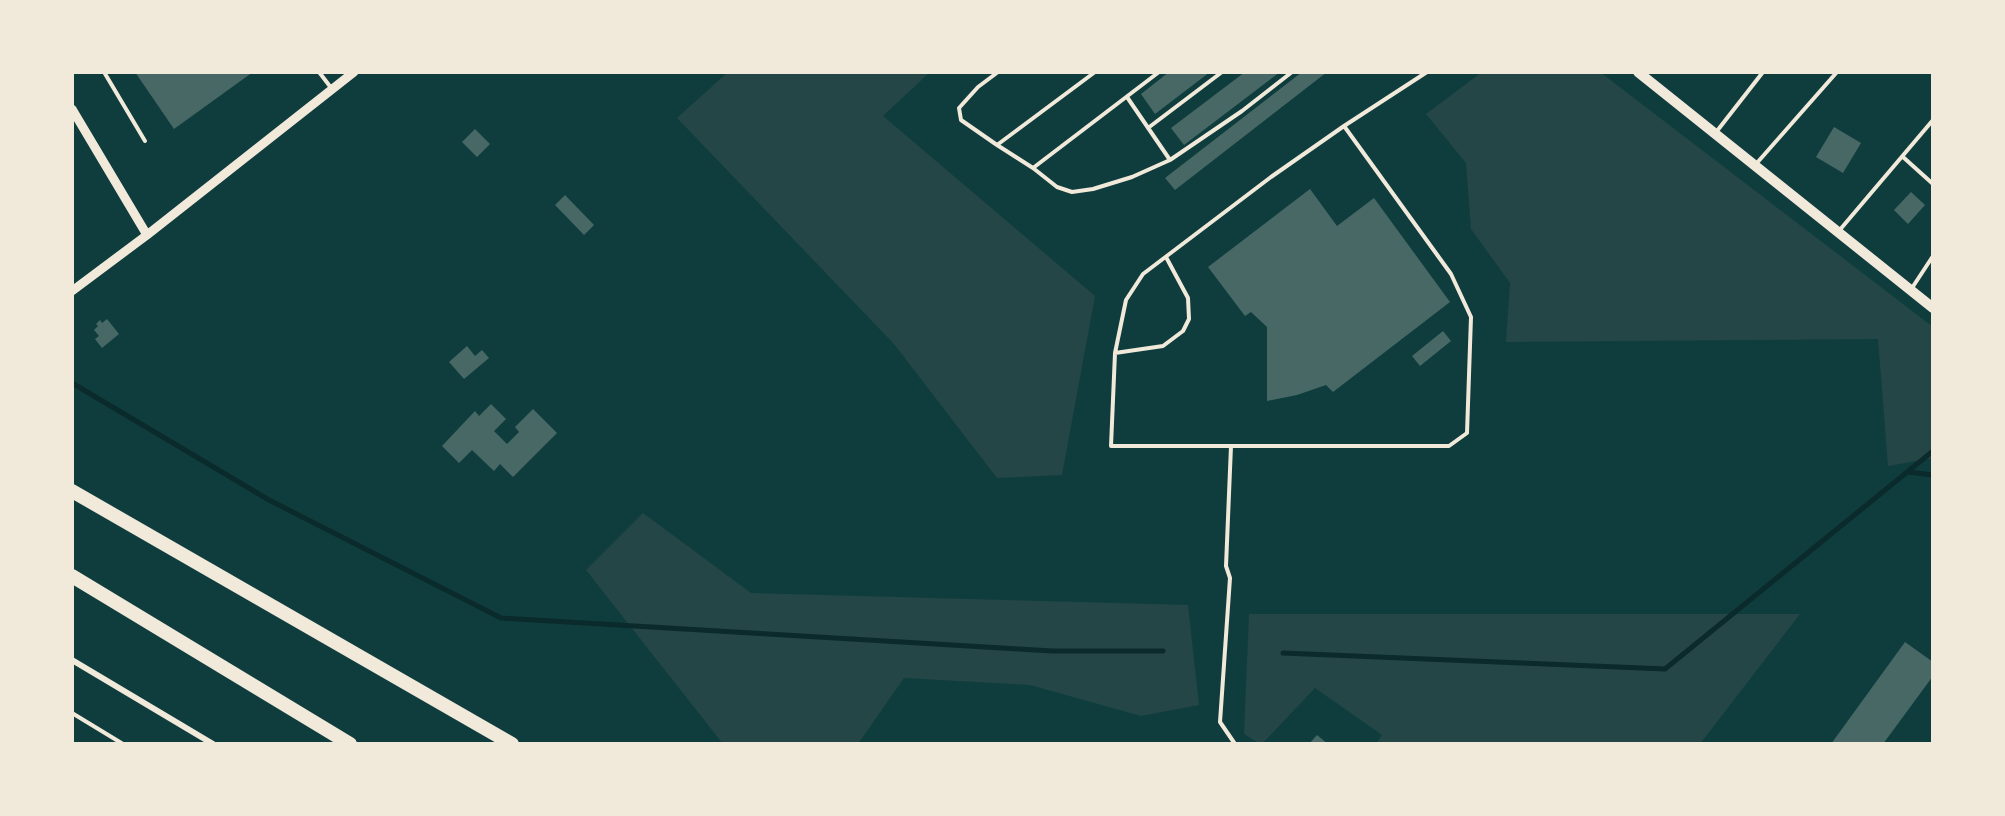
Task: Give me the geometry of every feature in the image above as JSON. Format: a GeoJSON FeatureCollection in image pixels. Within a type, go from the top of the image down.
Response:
{"type":"FeatureCollection","features":[{"type":"Feature","properties":{"kind":"highway"},"geometry":{"type":"LineString","coordinates":[[72,490],[512,744]]}},
{"type":"Feature","properties":{"kind":"highway"},"geometry":{"type":"LineString","coordinates":[[72,576],[350,744]]}},
{"type":"Feature","properties":{"kind":"main road"},"geometry":{"type":"LineString","coordinates":[[1638,72],[1933,308]]}},
{"type":"Feature","properties":{"kind":"street"},"geometry":{"type":"LineString","coordinates":[[72,291],[354,72]]}},
{"type":"Feature","properties":{"kind":"street"},"geometry":{"type":"LineString","coordinates":[[72,109],[147,235]]}},
{"type":"Feature","properties":{"kind":"street"},"geometry":{"type":"LineString","coordinates":[[72,660],[213,744]]}},
{"type":"Feature","properties":{"kind":"lane"},"geometry":{"type":"LineString","coordinates":[[104,72],[145,141]]}},
{"type":"Feature","properties":{"kind":"lane"},"geometry":{"type":"LineString","coordinates":[[319,72],[332,89]]}},
{"type":"Feature","properties":{"kind":"lane"},"geometry":{"type":"LineString","coordinates":[[998,72],[978,87],[959,108],[962,120],[1057,187],[1072,192],[1094,189],[1132,177],[1170,160],[1242,111],[1292,72]]}},
{"type":"Feature","properties":{"kind":"lane"},"geometry":{"type":"LineString","coordinates":[[997,145],[1095,72]]}},
{"type":"Feature","properties":{"kind":"lane"},"geometry":{"type":"LineString","coordinates":[[1033,168],[1159,72]]}},
{"type":"Feature","properties":{"kind":"lane"},"geometry":{"type":"LineString","coordinates":[[1148,128],[1222,72]]}},
{"type":"Feature","properties":{"kind":"lane"},"geometry":{"type":"LineString","coordinates":[[1344,126],[1451,274],[1472,317],[1467,434],[1449,446],[1111,446],[1115,353],[1126,300],[1143,274],[1271,177],[1344,126],[1427,72]]}},
{"type":"Feature","properties":{"kind":"lane"},"geometry":{"type":"LineString","coordinates":[[1714,134],[1763,72]]}},
{"type":"Feature","properties":{"kind":"lane"},"geometry":{"type":"LineString","coordinates":[[1755,166],[1837,72]]}},
{"type":"Feature","properties":{"kind":"lane"},"geometry":{"type":"LineString","coordinates":[[1127,97],[1170,160]]}},
{"type":"Feature","properties":{"kind":"lane"},"geometry":{"type":"LineString","coordinates":[[1837,233],[1933,120]]}},
{"type":"Feature","properties":{"kind":"lane"},"geometry":{"type":"LineString","coordinates":[[1903,157],[1933,184]]}},
{"type":"Feature","properties":{"kind":"lane"},"geometry":{"type":"LineString","coordinates":[[1910,290],[1933,256]]}},
{"type":"Feature","properties":{"kind":"lane"},"geometry":{"type":"LineString","coordinates":[[1115,353],[1163,346],[1183,331],[1189,319],[1188,298],[1166,257]]}},
{"type":"Feature","properties":{"kind":"lane"},"geometry":{"type":"LineString","coordinates":[[1232,446],[1226,566],[1230,578],[1220,722],[1235,744]]}},
{"type":"Feature","properties":{"kind":"lane"},"geometry":{"type":"LineString","coordinates":[[72,713],[123,744]]}},
{"type":"Feature","properties":{"kind":"shaded area"},"geometry":{"type":"Polygon","coordinates":[[[728,72],[930,72],[883,116],[1095,296],[1062,475],[997,478],[894,344],[677,118],[728,72]]]}},
{"type":"Feature","properties":{"kind":"shaded area"},"geometry":{"type":"Polygon","coordinates":[[[1482,72],[1600,72],[1933,327],[1933,458],[1888,466],[1878,339],[1506,342],[1510,283],[1471,229],[1466,163],[1426,114],[1482,72]]]}},
{"type":"Feature","properties":{"kind":"shaded area"},"geometry":{"type":"Polygon","coordinates":[[[643,513],[751,593],[1188,605],[1199,705],[1141,716],[1030,685],[904,678],[858,744],[723,744],[586,570],[643,513]]]}},
{"type":"Feature","properties":{"kind":"shaded area"},"geometry":{"type":"Polygon","coordinates":[[[1249,614],[1800,614],[1700,744],[1376,744],[1382,735],[1315,688],[1260,744],[1244,734],[1249,614]]]}},
{"type":"Feature","properties":{"kind":"building"},"geometry":{"type":"Polygon","coordinates":[[[135,72],[253,72],[174,129],[135,72]]]}},
{"type":"Feature","properties":{"kind":"building"},"geometry":{"type":"Polygon","coordinates":[[[1169,72],[1210,72],[1155,114],[1141,94],[1169,72]]]}},
{"type":"Feature","properties":{"kind":"building"},"geometry":{"type":"Polygon","coordinates":[[[1245,72],[1280,72],[1184,145],[1171,128],[1245,72]]]}},
{"type":"Feature","properties":{"kind":"building"},"geometry":{"type":"Polygon","coordinates":[[[1302,72],[1327,72],[1175,190],[1165,178],[1302,72]]]}},
{"type":"Feature","properties":{"kind":"building"},"geometry":{"type":"Polygon","coordinates":[[[1834,127],[1861,143],[1843,173],[1816,157],[1834,127]]]}},
{"type":"Feature","properties":{"kind":"building"},"geometry":{"type":"Polygon","coordinates":[[[475,129],[490,144],[477,157],[462,142],[475,129]]]}},
{"type":"Feature","properties":{"kind":"building"},"geometry":{"type":"Polygon","coordinates":[[[1310,189],[1337,226],[1374,198],[1450,302],[1333,392],[1326,385],[1297,395],[1267,401],[1267,327],[1251,312],[1245,316],[1208,267],[1310,189]]]}},
{"type":"Feature","properties":{"kind":"building"},"geometry":{"type":"Polygon","coordinates":[[[1911,192],[1925,205],[1908,224],[1894,210],[1911,192]]]}},
{"type":"Feature","properties":{"kind":"building"},"geometry":{"type":"Polygon","coordinates":[[[565,195],[594,225],[584,235],[555,205],[565,195]]]}},
{"type":"Feature","properties":{"kind":"building"},"geometry":{"type":"Polygon","coordinates":[[[107,319],[119,334],[102,348],[95,339],[99,336],[94,330],[100,320],[102,323],[107,319]]]}},
{"type":"Feature","properties":{"kind":"building"},"geometry":{"type":"Polygon","coordinates":[[[1443,331],[1451,341],[1420,366],[1412,356],[1443,331]]]}},
{"type":"Feature","properties":{"kind":"building"},"geometry":{"type":"Polygon","coordinates":[[[467,346],[475,356],[482,350],[489,358],[464,379],[449,362],[467,346]]]}},
{"type":"Feature","properties":{"kind":"building"},"geometry":{"type":"Polygon","coordinates":[[[491,404],[506,419],[494,431],[507,444],[519,432],[515,427],[533,409],[557,433],[513,477],[500,464],[494,471],[472,450],[459,463],[442,446],[475,411],[479,416],[491,404]]]}},
{"type":"Feature","properties":{"kind":"building"},"geometry":{"type":"Polygon","coordinates":[[[1905,642],[1933,662],[1933,676],[1883,744],[1831,744],[1905,642]]]}},
{"type":"Feature","properties":{"kind":"building"},"geometry":{"type":"Polygon","coordinates":[[[1317,735],[1328,744],[1309,744],[1317,735]]]}},
{"type":"Feature","properties":{"kind":"waterway"},"geometry":{"type":"LineString","coordinates":[[72,383],[269,500],[501,618],[1052,651],[1163,651]]}},
{"type":"Feature","properties":{"kind":"waterway"},"geometry":{"type":"LineString","coordinates":[[1283,653],[1665,669],[1933,451]]}},
{"type":"Feature","properties":{"kind":"waterway"},"geometry":{"type":"LineString","coordinates":[[1908,472],[1933,475]]}}]}
